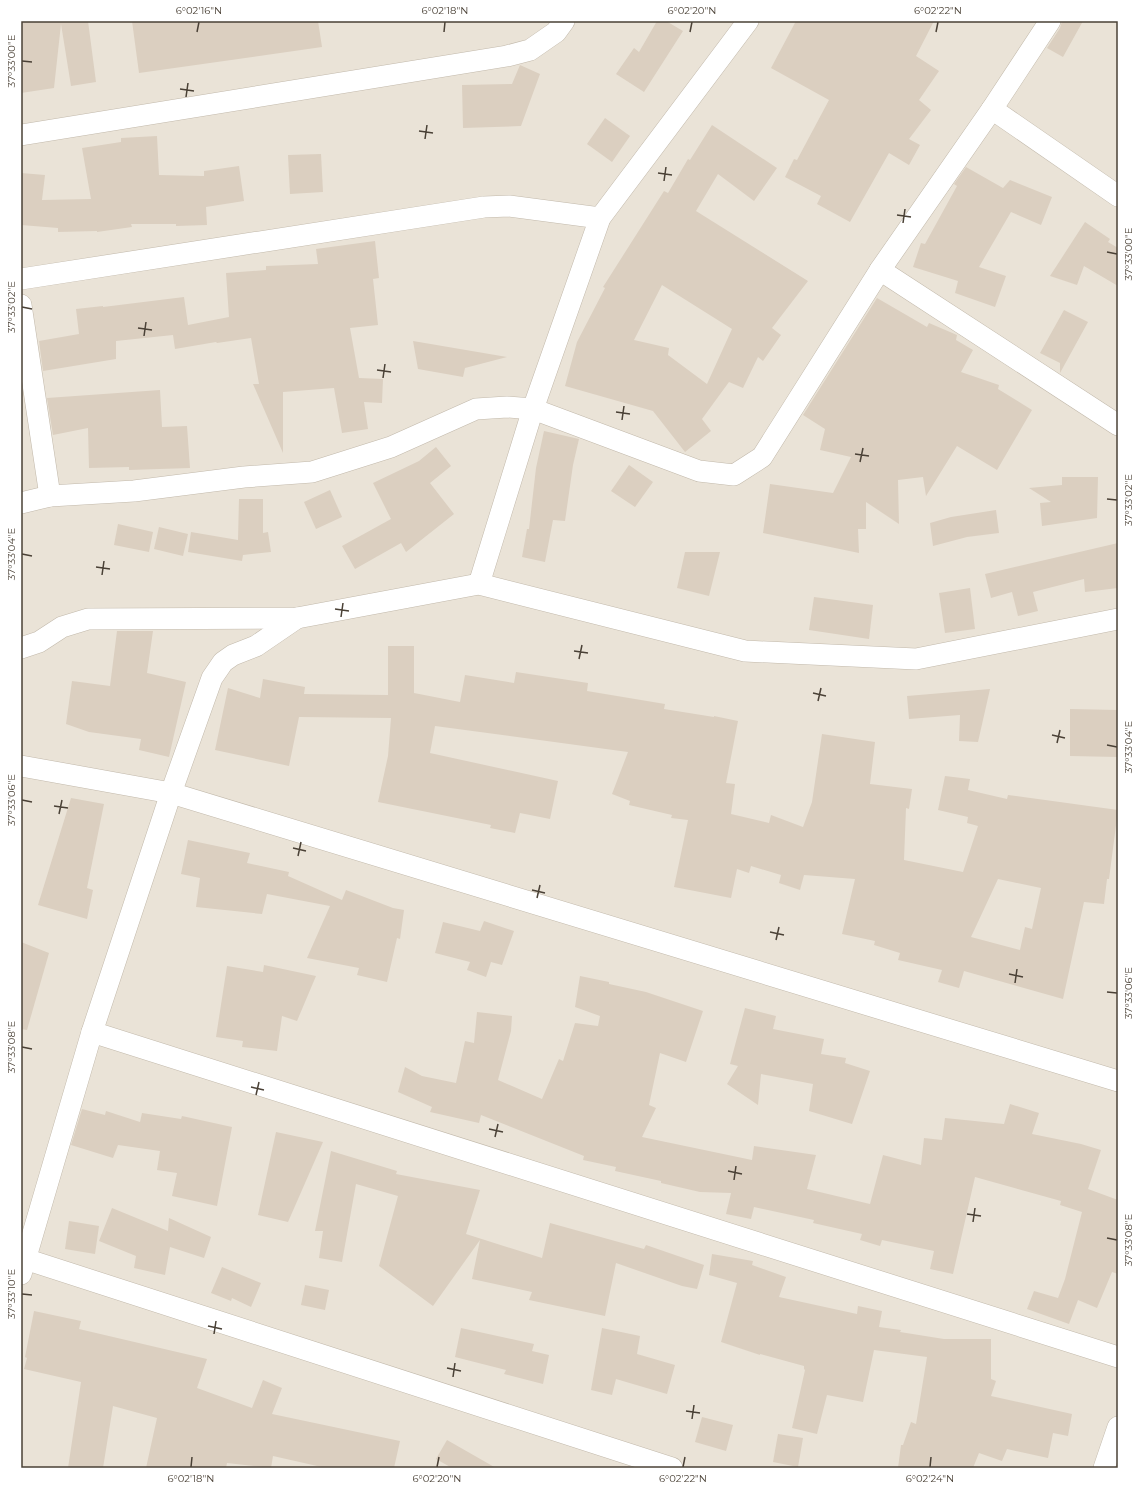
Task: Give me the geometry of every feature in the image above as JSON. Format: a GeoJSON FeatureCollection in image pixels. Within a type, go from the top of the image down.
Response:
{"type":"FeatureCollection","features":[{"type":"Feature","properties":{"kind":"street"},"geometry":{"type":"LineString","coordinates":[[21,136],[507,56],[530,50],[556,32],[564,21]]}},
{"type":"Feature","properties":{"kind":"street"},"geometry":{"type":"LineString","coordinates":[[479,584],[533,409],[600,218],[748,21]]}},
{"type":"Feature","properties":{"kind":"street"},"geometry":{"type":"LineString","coordinates":[[21,503],[50,496],[134,491],[244,477],[312,472],[391,447],[439,424],[476,409],[507,407],[533,409],[699,471],[734,475],[762,457],[880,270],[992,109],[1050,21]]}},
{"type":"Feature","properties":{"kind":"street"},"geometry":{"type":"LineString","coordinates":[[992,109],[1118,196]]}},
{"type":"Feature","properties":{"kind":"street"},"geometry":{"type":"LineString","coordinates":[[21,279],[484,207],[509,206],[600,218]]}},
{"type":"Feature","properties":{"kind":"street"},"geometry":{"type":"LineString","coordinates":[[880,270],[1118,425]]}},
{"type":"Feature","properties":{"kind":"street"},"geometry":{"type":"LineString","coordinates":[[21,305],[50,496]]}},
{"type":"Feature","properties":{"kind":"street"},"geometry":{"type":"LineString","coordinates":[[21,648],[39,642],[62,626],[88,619],[297,618],[479,584],[744,651],[916,659],[1118,619]]}},
{"type":"Feature","properties":{"kind":"street"},"geometry":{"type":"LineString","coordinates":[[297,618],[256,646],[233,655],[223,662],[212,678],[171,793],[92,1032],[23,1267],[672,1468]]}},
{"type":"Feature","properties":{"kind":"street"},"geometry":{"type":"LineString","coordinates":[[21,766],[171,793],[1118,1081]]}},
{"type":"Feature","properties":{"kind":"street"},"geometry":{"type":"LineString","coordinates":[[92,1032],[1118,1356]]}},
{"type":"Feature","properties":{"kind":"street"},"geometry":{"type":"LineString","coordinates":[[1104,1468],[1118,1427]]}},
{"type":"Feature","properties":{"kind":"shaded area"},"geometry":{"type":"Polygon","coordinates":[[[21,21],[1118,21],[1118,1468],[21,1468],[21,21]]]}},
{"type":"Feature","properties":{"kind":"building"},"geometry":{"type":"Polygon","coordinates":[[[21,21],[88,21],[96,82],[71,86],[61,24],[54,88],[21,93],[21,21]]]}},
{"type":"Feature","properties":{"kind":"building"},"geometry":{"type":"Polygon","coordinates":[[[132,21],[318,21],[322,47],[139,73],[132,21]]]}},
{"type":"Feature","properties":{"kind":"building"},"geometry":{"type":"Polygon","coordinates":[[[657,21],[666,21],[683,31],[644,92],[616,74],[634,48],[639,52],[657,21]]]}},
{"type":"Feature","properties":{"kind":"building"},"geometry":{"type":"Polygon","coordinates":[[[796,21],[934,21],[916,56],[939,71],[919,100],[931,110],[909,139],[920,145],[909,165],[889,153],[850,222],[817,204],[821,196],[785,177],[794,159],[797,160],[829,100],[771,68],[796,21]]]}},
{"type":"Feature","properties":{"kind":"building"},"geometry":{"type":"Polygon","coordinates":[[[1062,21],[1083,21],[1063,57],[1047,48],[1060,28],[1062,21]]]}},
{"type":"Feature","properties":{"kind":"building"},"geometry":{"type":"Polygon","coordinates":[[[520,65],[540,74],[521,126],[463,128],[462,85],[512,84],[520,65]]]}},
{"type":"Feature","properties":{"kind":"building"},"geometry":{"type":"Polygon","coordinates":[[[605,118],[630,136],[612,162],[587,144],[605,118]]]}},
{"type":"Feature","properties":{"kind":"building"},"geometry":{"type":"Polygon","coordinates":[[[712,125],[777,168],[754,201],[718,174],[696,211],[808,281],[772,328],[781,335],[763,361],[758,357],[743,388],[729,382],[702,419],[711,431],[685,452],[653,411],[565,386],[577,342],[605,288],[603,287],[664,191],[668,193],[688,159],[690,160],[712,125]],[[662,285],[634,340],[669,348],[668,355],[707,384],[732,329],[662,285]]]}},
{"type":"Feature","properties":{"kind":"building"},"geometry":{"type":"Polygon","coordinates":[[[157,136],[159,175],[204,176],[204,171],[239,166],[244,201],[206,207],[207,225],[176,226],[176,224],[131,224],[132,227],[97,232],[58,232],[58,228],[21,225],[21,173],[45,175],[42,200],[91,199],[82,148],[121,142],[121,138],[157,136]]]}},
{"type":"Feature","properties":{"kind":"building"},"geometry":{"type":"Polygon","coordinates":[[[321,154],[323,192],[290,194],[288,155],[321,154]]]}},
{"type":"Feature","properties":{"kind":"building"},"geometry":{"type":"Polygon","coordinates":[[[966,167],[1003,188],[1010,180],[1052,197],[1041,225],[1011,212],[979,267],[1006,276],[995,307],[955,293],[958,281],[913,267],[921,243],[925,244],[957,186],[954,184],[966,167]]]}},
{"type":"Feature","properties":{"kind":"building"},"geometry":{"type":"Polygon","coordinates":[[[1085,222],[1110,239],[1108,242],[1118,248],[1118,286],[1084,266],[1077,285],[1050,276],[1085,222]]]}},
{"type":"Feature","properties":{"kind":"building"},"geometry":{"type":"Polygon","coordinates":[[[375,241],[379,278],[373,279],[378,325],[350,328],[359,378],[383,379],[382,403],[364,402],[368,429],[342,433],[334,388],[283,392],[283,453],[253,384],[259,384],[251,338],[175,349],[173,335],[116,341],[116,359],[43,371],[39,341],[79,334],[76,309],[184,297],[188,325],[229,317],[226,273],[266,270],[266,266],[318,264],[316,249],[375,241]]]}},
{"type":"Feature","properties":{"kind":"building"},"geometry":{"type":"Polygon","coordinates":[[[877,298],[927,327],[929,323],[957,335],[956,340],[973,350],[961,372],[999,385],[998,389],[1032,410],[997,470],[957,446],[926,496],[923,477],[898,480],[899,524],[866,502],[866,529],[858,529],[859,553],[763,533],[770,484],[833,493],[851,457],[820,450],[825,429],[803,415],[877,298]]]}},
{"type":"Feature","properties":{"kind":"building"},"geometry":{"type":"Polygon","coordinates":[[[1064,310],[1088,322],[1060,373],[1060,363],[1040,353],[1064,310]]]}},
{"type":"Feature","properties":{"kind":"building"},"geometry":{"type":"Polygon","coordinates":[[[413,341],[507,357],[465,368],[463,377],[418,369],[413,341]]]}},
{"type":"Feature","properties":{"kind":"building"},"geometry":{"type":"Polygon","coordinates":[[[160,390],[162,427],[187,426],[190,468],[129,470],[129,467],[89,468],[88,428],[53,435],[47,398],[160,390]]]}},
{"type":"Feature","properties":{"kind":"building"},"geometry":{"type":"Polygon","coordinates":[[[544,431],[579,439],[573,465],[565,521],[553,520],[545,562],[522,557],[527,529],[529,529],[536,468],[544,431]]]}},
{"type":"Feature","properties":{"kind":"building"},"geometry":{"type":"Polygon","coordinates":[[[436,447],[451,466],[430,483],[454,514],[406,552],[401,543],[355,569],[342,546],[391,519],[373,483],[419,461],[436,447]]]}},
{"type":"Feature","properties":{"kind":"building"},"geometry":{"type":"Polygon","coordinates":[[[629,465],[653,482],[635,507],[611,491],[629,465]]]}},
{"type":"Feature","properties":{"kind":"building"},"geometry":{"type":"Polygon","coordinates":[[[1062,477],[1098,477],[1097,518],[1042,526],[1040,503],[1051,502],[1029,488],[1062,485],[1062,477]]]}},
{"type":"Feature","properties":{"kind":"building"},"geometry":{"type":"Polygon","coordinates":[[[330,490],[342,517],[316,529],[304,502],[330,490]]]}},
{"type":"Feature","properties":{"kind":"building"},"geometry":{"type":"Polygon","coordinates":[[[239,499],[263,499],[263,533],[268,532],[271,552],[243,555],[242,561],[188,552],[191,532],[238,540],[239,499]]]}},
{"type":"Feature","properties":{"kind":"building"},"geometry":{"type":"Polygon","coordinates":[[[996,510],[999,533],[967,537],[933,546],[930,523],[951,517],[996,510]]]}},
{"type":"Feature","properties":{"kind":"building"},"geometry":{"type":"Polygon","coordinates":[[[118,524],[153,532],[149,552],[114,545],[118,524]]]}},
{"type":"Feature","properties":{"kind":"building"},"geometry":{"type":"Polygon","coordinates":[[[159,527],[188,534],[183,556],[154,549],[159,527]]]}},
{"type":"Feature","properties":{"kind":"building"},"geometry":{"type":"Polygon","coordinates":[[[1118,543],[1118,588],[1085,592],[1084,579],[1033,592],[1038,611],[1018,616],[1012,592],[991,598],[985,574],[1118,543]]]}},
{"type":"Feature","properties":{"kind":"building"},"geometry":{"type":"Polygon","coordinates":[[[685,552],[720,552],[709,596],[677,588],[685,552]]]}},
{"type":"Feature","properties":{"kind":"building"},"geometry":{"type":"Polygon","coordinates":[[[970,588],[975,629],[945,633],[939,593],[970,588]]]}},
{"type":"Feature","properties":{"kind":"building"},"geometry":{"type":"Polygon","coordinates":[[[814,597],[873,605],[869,639],[809,630],[814,597]]]}},
{"type":"Feature","properties":{"kind":"building"},"geometry":{"type":"Polygon","coordinates":[[[117,631],[153,631],[147,673],[186,682],[169,757],[139,750],[141,739],[89,732],[66,724],[72,681],[110,686],[117,631]]]}},
{"type":"Feature","properties":{"kind":"building"},"geometry":{"type":"Polygon","coordinates":[[[388,646],[414,646],[414,693],[460,702],[465,675],[514,683],[516,672],[588,683],[587,691],[665,704],[664,709],[738,721],[726,783],[735,784],[731,814],[769,823],[771,815],[803,827],[812,802],[822,734],[875,742],[870,784],[912,789],[909,809],[906,808],[904,860],[963,872],[978,826],[967,823],[968,817],[938,810],[945,776],[970,779],[968,790],[1007,799],[1008,795],[1118,810],[1109,879],[1107,879],[1104,904],[1084,902],[1063,999],[964,971],[959,988],[938,982],[942,970],[898,960],[900,953],[874,945],[875,941],[842,934],[855,879],[804,875],[800,890],[779,883],[781,875],[751,866],[749,873],[737,869],[731,898],[674,887],[688,820],[671,818],[672,815],[629,805],[630,801],[612,794],[628,752],[435,726],[430,753],[558,781],[550,819],[520,813],[515,833],[490,828],[491,825],[378,802],[388,756],[391,718],[299,717],[289,766],[215,750],[228,688],[260,698],[263,679],[305,687],[304,694],[388,695],[388,646]],[[998,879],[971,937],[1020,950],[1025,927],[1032,929],[1041,888],[998,879]]]}},
{"type":"Feature","properties":{"kind":"building"},"geometry":{"type":"Polygon","coordinates":[[[990,689],[978,742],[959,741],[960,715],[909,719],[907,696],[990,689]]]}},
{"type":"Feature","properties":{"kind":"building"},"geometry":{"type":"Polygon","coordinates":[[[1070,709],[1118,710],[1118,757],[1070,756],[1070,709]]]}},
{"type":"Feature","properties":{"kind":"building"},"geometry":{"type":"Polygon","coordinates":[[[71,798],[104,804],[87,888],[93,890],[87,919],[38,905],[71,798]]]}},
{"type":"Feature","properties":{"kind":"building"},"geometry":{"type":"Polygon","coordinates":[[[188,840],[250,853],[247,863],[289,872],[288,876],[342,900],[346,890],[393,908],[404,910],[400,939],[397,938],[387,982],[357,975],[359,968],[307,958],[330,906],[267,894],[262,914],[196,907],[200,878],[181,874],[188,840]]]}},
{"type":"Feature","properties":{"kind":"building"},"geometry":{"type":"Polygon","coordinates":[[[484,921],[514,931],[502,965],[491,962],[486,977],[467,970],[470,962],[435,953],[443,922],[480,931],[484,921]]]}},
{"type":"Feature","properties":{"kind":"building"},"geometry":{"type":"Polygon","coordinates":[[[21,942],[49,953],[27,1030],[21,1029],[21,942]]]}},
{"type":"Feature","properties":{"kind":"building"},"geometry":{"type":"Polygon","coordinates":[[[264,965],[316,976],[297,1021],[282,1016],[277,1051],[242,1047],[243,1041],[216,1037],[227,966],[263,972],[264,965]]]}},
{"type":"Feature","properties":{"kind":"building"},"geometry":{"type":"Polygon","coordinates":[[[580,976],[646,992],[703,1011],[686,1062],[660,1053],[649,1105],[656,1108],[642,1137],[752,1160],[754,1146],[816,1155],[807,1189],[870,1204],[883,1155],[921,1165],[924,1138],[942,1140],[945,1118],[1004,1124],[1010,1104],[1039,1113],[1032,1134],[1081,1144],[1101,1150],[1088,1189],[1118,1200],[1118,1274],[1112,1272],[1097,1308],[1078,1300],[1069,1324],[1027,1309],[1034,1291],[1058,1298],[1065,1279],[1082,1212],[1060,1205],[1061,1201],[975,1177],[953,1274],[930,1269],[934,1251],[882,1240],[880,1246],[860,1240],[862,1234],[813,1223],[814,1220],[754,1207],[751,1219],[726,1214],[731,1193],[700,1192],[661,1183],[661,1181],[615,1171],[616,1167],[583,1160],[584,1156],[481,1115],[479,1123],[430,1112],[432,1107],[398,1092],[405,1067],[422,1076],[456,1083],[465,1041],[474,1043],[477,1012],[512,1016],[511,1031],[498,1080],[542,1099],[559,1059],[563,1061],[575,1023],[598,1026],[600,1016],[575,1007],[580,976]]]}},
{"type":"Feature","properties":{"kind":"building"},"geometry":{"type":"Polygon","coordinates":[[[745,1008],[776,1016],[773,1029],[824,1039],[821,1054],[846,1058],[845,1063],[870,1071],[852,1124],[809,1111],[813,1084],[761,1074],[758,1105],[727,1084],[738,1066],[730,1064],[745,1008]]]}},
{"type":"Feature","properties":{"kind":"building"},"geometry":{"type":"Polygon","coordinates":[[[82,1109],[105,1115],[106,1111],[140,1122],[142,1113],[181,1119],[182,1116],[232,1127],[217,1206],[172,1196],[177,1173],[157,1170],[160,1151],[118,1145],[113,1158],[71,1145],[82,1109]]]}},
{"type":"Feature","properties":{"kind":"building"},"geometry":{"type":"Polygon","coordinates":[[[276,1132],[323,1142],[288,1222],[258,1215],[276,1132]]]}},
{"type":"Feature","properties":{"kind":"building"},"geometry":{"type":"Polygon","coordinates":[[[331,1151],[397,1171],[396,1174],[480,1190],[466,1234],[542,1258],[550,1223],[644,1249],[646,1245],[704,1265],[697,1289],[682,1286],[616,1263],[605,1316],[529,1300],[532,1292],[472,1279],[480,1240],[433,1306],[379,1266],[398,1196],[356,1184],[342,1262],[319,1258],[323,1231],[315,1231],[331,1151]]]}},
{"type":"Feature","properties":{"kind":"building"},"geometry":{"type":"Polygon","coordinates":[[[112,1208],[168,1231],[169,1218],[211,1237],[204,1258],[170,1247],[165,1275],[134,1268],[136,1256],[99,1241],[112,1208]]]}},
{"type":"Feature","properties":{"kind":"building"},"geometry":{"type":"Polygon","coordinates":[[[69,1221],[99,1226],[95,1254],[65,1249],[69,1221]]]}},
{"type":"Feature","properties":{"kind":"building"},"geometry":{"type":"Polygon","coordinates":[[[712,1254],[753,1261],[752,1265],[786,1277],[779,1297],[857,1314],[858,1306],[882,1311],[879,1327],[901,1330],[900,1332],[944,1339],[991,1339],[991,1379],[996,1381],[991,1396],[1072,1414],[1068,1436],[1053,1433],[1048,1458],[1007,1449],[1002,1461],[979,1453],[973,1468],[898,1468],[901,1445],[903,1445],[911,1422],[916,1424],[927,1357],[874,1350],[863,1402],[827,1395],[817,1434],[792,1428],[805,1370],[804,1366],[760,1355],[721,1342],[737,1283],[709,1275],[712,1254]]]}},
{"type":"Feature","properties":{"kind":"building"},"geometry":{"type":"Polygon","coordinates":[[[222,1267],[261,1283],[251,1307],[232,1298],[231,1301],[211,1293],[222,1267]]]}},
{"type":"Feature","properties":{"kind":"building"},"geometry":{"type":"Polygon","coordinates":[[[305,1285],[329,1290],[325,1310],[301,1305],[305,1285]]]}},
{"type":"Feature","properties":{"kind":"building"},"geometry":{"type":"Polygon","coordinates":[[[34,1311],[81,1321],[79,1329],[207,1359],[197,1388],[252,1408],[263,1380],[282,1388],[272,1414],[400,1441],[394,1468],[326,1468],[273,1456],[271,1468],[227,1463],[226,1468],[146,1468],[157,1418],[113,1406],[103,1468],[68,1468],[81,1382],[24,1369],[34,1311]]]}},
{"type":"Feature","properties":{"kind":"building"},"geometry":{"type":"Polygon","coordinates":[[[461,1328],[534,1344],[532,1351],[549,1355],[543,1384],[504,1374],[506,1370],[455,1357],[461,1328]]]}},
{"type":"Feature","properties":{"kind":"building"},"geometry":{"type":"Polygon","coordinates":[[[602,1328],[640,1336],[637,1354],[675,1365],[667,1394],[616,1379],[612,1395],[591,1390],[602,1328]]]}},
{"type":"Feature","properties":{"kind":"building"},"geometry":{"type":"Polygon","coordinates":[[[702,1417],[733,1425],[726,1451],[695,1442],[702,1417]]]}},
{"type":"Feature","properties":{"kind":"building"},"geometry":{"type":"Polygon","coordinates":[[[778,1434],[803,1438],[798,1467],[773,1462],[778,1434]]]}},
{"type":"Feature","properties":{"kind":"building"},"geometry":{"type":"Polygon","coordinates":[[[447,1440],[496,1468],[452,1468],[436,1459],[447,1440]]]}}]}
